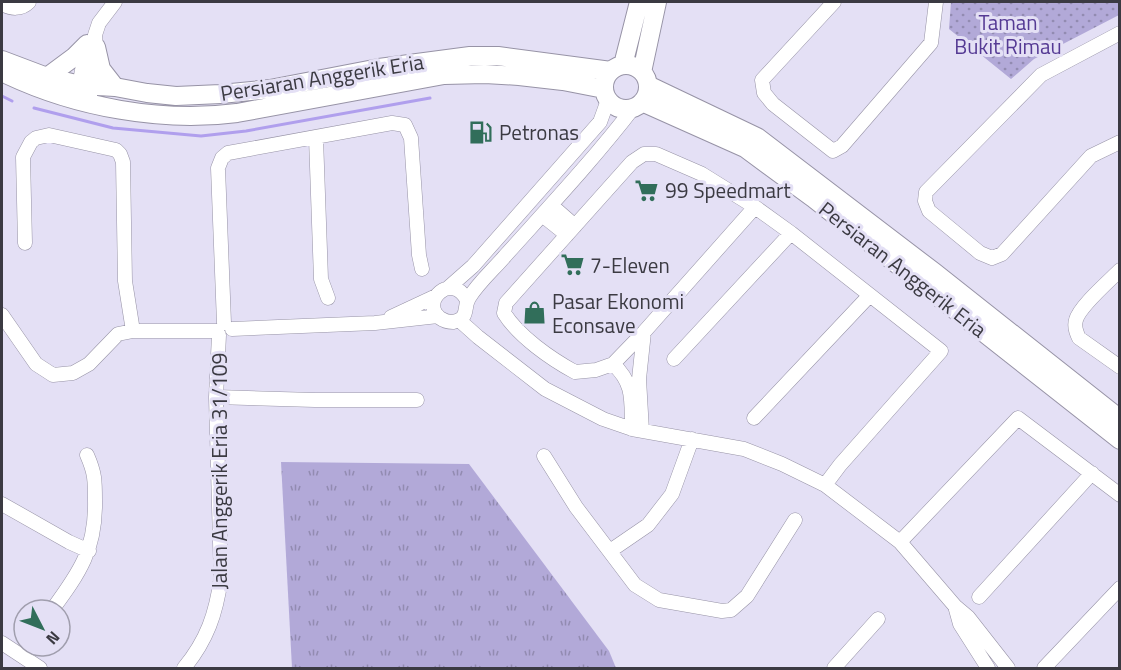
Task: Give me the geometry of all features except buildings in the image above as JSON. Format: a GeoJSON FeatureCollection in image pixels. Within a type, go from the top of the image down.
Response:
{"type":"FeatureCollection","features":[{"type":"Feature","properties":{"kind":"main road"},"geometry":{"type":"LineString","coordinates":[[617,68],[639,2]]}},
{"type":"Feature","properties":{"kind":"main road"},"geometry":{"type":"LineString","coordinates":[[641,91],[630,65],[617,68],[607,76],[606,95],[620,108],[641,91],[657,2]]}},
{"type":"Feature","properties":{"kind":"main road"},"geometry":{"type":"LineString","coordinates":[[47,77],[93,42],[101,69],[115,87]]}},
{"type":"Feature","properties":{"kind":"main road","name":"Persiaran Anggerik Eria"},"geometry":{"type":"LineString","coordinates":[[2,72],[37,88],[84,94],[115,87],[159,94],[194,96],[270,89],[390,66],[470,56],[498,56],[617,68]]}},
{"type":"Feature","properties":{"kind":"main road","name":"Persiaran Anggerik Eria"},"geometry":{"type":"LineString","coordinates":[[2,60],[84,94],[151,114],[209,117],[454,74],[519,76],[563,81],[606,95]]}},
{"type":"Feature","properties":{"kind":"main road","name":"Persiaran Anggerik Eria"},"geometry":{"type":"LineString","coordinates":[[641,91],[757,137],[944,279],[1119,419]]}},
{"type":"Feature","properties":{"kind":"main road","name":"Persiaran Anggerik Eria"},"geometry":{"type":"LineString","coordinates":[[641,91],[745,148],[822,205],[1119,440]]}},
{"type":"Feature","properties":{"kind":"street"},"geometry":{"type":"LineString","coordinates":[[2,4],[13,8],[29,2]]}},
{"type":"Feature","properties":{"kind":"street"},"geometry":{"type":"LineString","coordinates":[[84,94],[93,42],[99,23],[115,2]]}},
{"type":"Feature","properties":{"kind":"street"},"geometry":{"type":"LineString","coordinates":[[834,2],[762,80],[764,93],[773,104],[833,151],[842,146],[931,43],[936,2]]}},
{"type":"Feature","properties":{"kind":"street"},"geometry":{"type":"LineString","coordinates":[[1119,33],[1041,75],[926,192],[925,201],[929,211],[980,253],[992,258],[1002,254],[1091,156],[1119,142]]}},
{"type":"Feature","properties":{"kind":"street"},"geometry":{"type":"LineString","coordinates":[[436,296],[434,307],[438,316],[448,322],[464,310],[641,91]]}},
{"type":"Feature","properties":{"kind":"street"},"geometry":{"type":"LineString","coordinates":[[375,323],[436,296],[473,266],[600,122],[606,95]]}},
{"type":"Feature","properties":{"kind":"street","name":"Jalan Anggerik Eria 31/109"},"geometry":{"type":"LineString","coordinates":[[184,669],[210,629],[218,603],[221,578],[216,397],[223,329],[219,162],[228,153],[392,123],[405,125],[411,138],[422,270]]}},
{"type":"Feature","properties":{"kind":"street"},"geometry":{"type":"LineString","coordinates":[[25,243],[23,157],[31,142],[36,138],[49,135],[116,150],[123,162],[125,280],[133,331]]}},
{"type":"Feature","properties":{"kind":"street"},"geometry":{"type":"LineString","coordinates":[[316,138],[321,279],[328,298]]}},
{"type":"Feature","properties":{"kind":"street"},"geometry":{"type":"LineString","coordinates":[[755,207],[613,364],[596,370],[575,372],[542,350],[510,324],[504,314],[506,303],[632,162],[644,154],[656,154],[702,174],[755,207],[791,233],[941,351],[825,485]]}},
{"type":"Feature","properties":{"kind":"street"},"geometry":{"type":"LineString","coordinates":[[547,210],[571,230]]}},
{"type":"Feature","properties":{"kind":"street"},"geometry":{"type":"LineString","coordinates":[[674,359],[791,233]]}},
{"type":"Feature","properties":{"kind":"street"},"geometry":{"type":"LineString","coordinates":[[1119,270],[1079,312],[1075,321],[1079,338],[1119,367]]}},
{"type":"Feature","properties":{"kind":"street"},"geometry":{"type":"LineString","coordinates":[[448,288],[460,291],[464,310],[488,344],[545,389],[603,419],[637,430],[744,449],[825,485],[900,542],[955,606],[974,623],[1008,669]]}},
{"type":"Feature","properties":{"kind":"street"},"geometry":{"type":"LineString","coordinates":[[754,418],[869,296]]}},
{"type":"Feature","properties":{"kind":"street"},"geometry":{"type":"LineString","coordinates":[[2,315],[36,364],[53,375],[73,373],[89,364],[118,334],[133,331],[375,323],[438,316]]}},
{"type":"Feature","properties":{"kind":"street"},"geometry":{"type":"LineString","coordinates":[[637,430],[644,332]]}},
{"type":"Feature","properties":{"kind":"street"},"geometry":{"type":"LineString","coordinates":[[613,364],[628,381],[637,430]]}},
{"type":"Feature","properties":{"kind":"street"},"geometry":{"type":"LineString","coordinates":[[216,397],[417,400]]}},
{"type":"Feature","properties":{"kind":"street"},"geometry":{"type":"LineString","coordinates":[[603,419],[620,414],[631,406]]}},
{"type":"Feature","properties":{"kind":"street"},"geometry":{"type":"LineString","coordinates":[[900,542],[1018,418],[1119,495]]}},
{"type":"Feature","properties":{"kind":"street"},"geometry":{"type":"LineString","coordinates":[[610,551],[648,525],[672,494],[692,439]]}},
{"type":"Feature","properties":{"kind":"street"},"geometry":{"type":"LineString","coordinates":[[61,598],[89,551],[95,524],[94,472],[87,455]]}},
{"type":"Feature","properties":{"kind":"street"},"geometry":{"type":"LineString","coordinates":[[544,456],[576,507],[635,585],[646,594],[660,600],[722,611],[732,609],[747,596],[795,520]]}},
{"type":"Feature","properties":{"kind":"street"},"geometry":{"type":"LineString","coordinates":[[979,597],[1092,473]]}},
{"type":"Feature","properties":{"kind":"street"},"geometry":{"type":"LineString","coordinates":[[2,504],[89,551]]}},
{"type":"Feature","properties":{"kind":"street"},"geometry":{"type":"LineString","coordinates":[[1044,669],[1119,588]]}},
{"type":"Feature","properties":{"kind":"street"},"geometry":{"type":"LineString","coordinates":[[955,606],[960,624],[988,669]]}},
{"type":"Feature","properties":{"kind":"street"},"geometry":{"type":"LineString","coordinates":[[834,669],[878,620]]}},
{"type":"Feature","properties":{"kind":"street"},"geometry":{"type":"LineString","coordinates":[[30,658],[40,669]]}},
{"type":"Feature","properties":{"kind":"green space","name":"Taman Bukit Rimau"},"geometry":{"type":"Polygon","coordinates":[[[951,2],[1119,2],[1119,15],[1034,59],[1011,79],[949,29],[951,2]]]}},
{"type":"Feature","properties":{"kind":"green space"},"geometry":{"type":"Polygon","coordinates":[[[281,462],[469,464],[609,651],[616,668],[292,668],[281,462]]]}},
{"type":"Feature","properties":{"kind":"waterway"},"geometry":{"type":"LineString","coordinates":[[2,96],[12,101]]}},
{"type":"Feature","properties":{"kind":"waterway"},"geometry":{"type":"LineString","coordinates":[[34,108],[113,128],[201,136],[246,131],[430,98]]}},
{"type":"Feature","properties":{"kind":"place","name":"Petronas"},"geometry":{"type":"Point","coordinates":[481,132]}},
{"type":"Feature","properties":{"kind":"place","name":"99 Speedmart"},"geometry":{"type":"Point","coordinates":[647,190]}},
{"type":"Feature","properties":{"kind":"place","name":"7-Eleven"},"geometry":{"type":"Point","coordinates":[572,265]}},
{"type":"Feature","properties":{"kind":"place","name":"Pasar Ekonomi Econsave"},"geometry":{"type":"Point","coordinates":[534,313]}}]}
